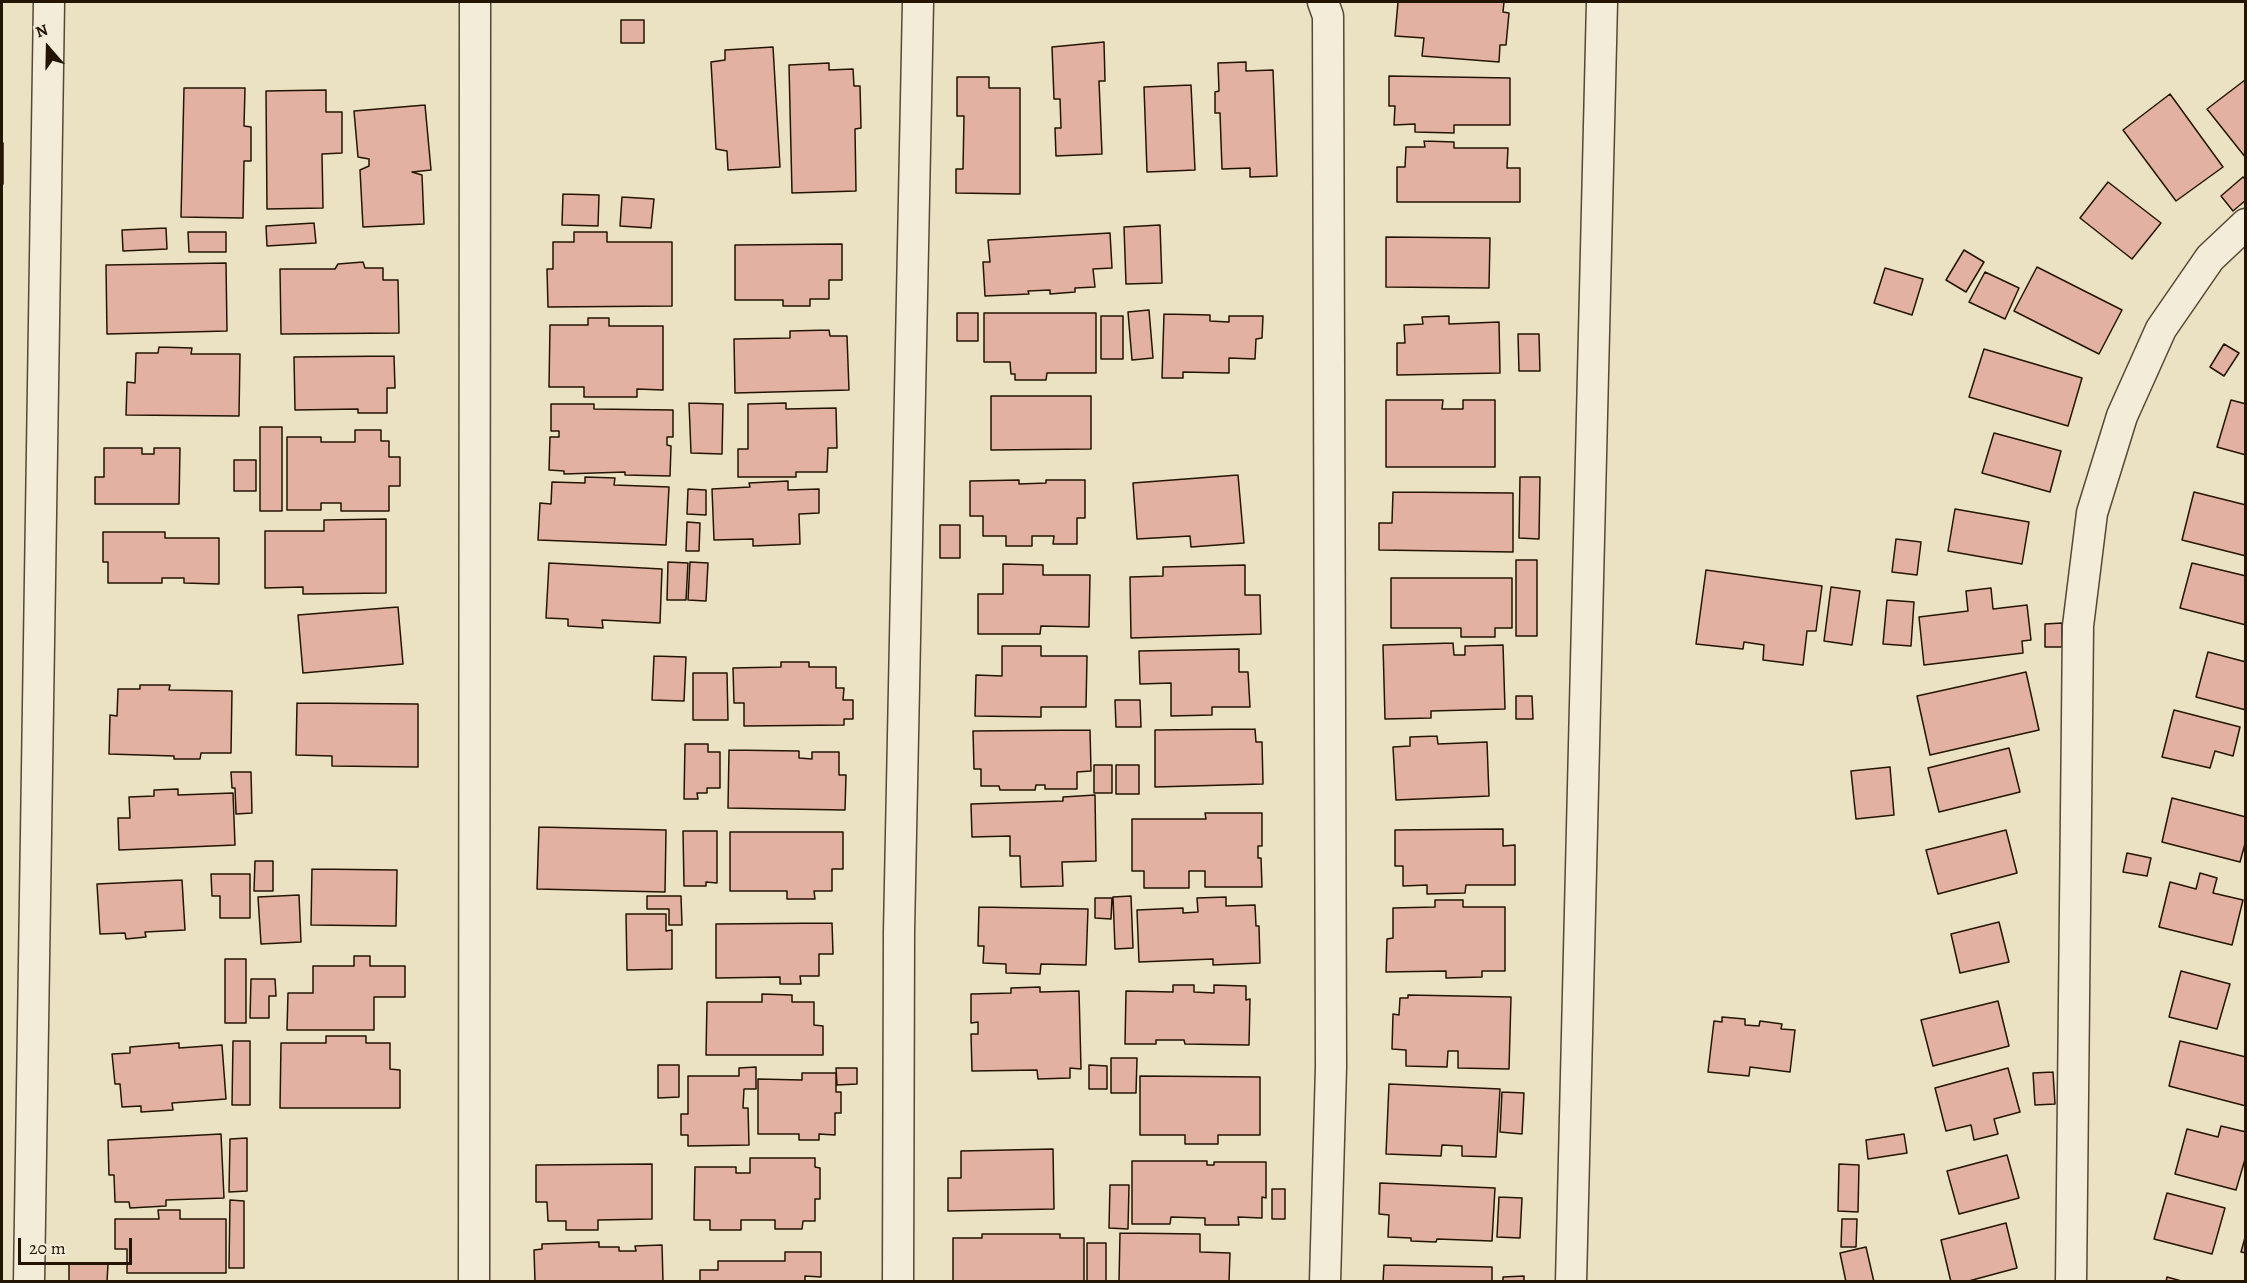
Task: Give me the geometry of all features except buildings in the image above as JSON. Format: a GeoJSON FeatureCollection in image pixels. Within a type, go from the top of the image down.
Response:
{"type":"FeatureCollection","features":[{"type":"Feature","properties":{"kind":"street"},"geometry":{"type":"LineString","coordinates":[[29,1281],[49,2]]}},
{"type":"Feature","properties":{"kind":"street"},"geometry":{"type":"LineString","coordinates":[[474,1281],[475,2]]}},
{"type":"Feature","properties":{"kind":"street"},"geometry":{"type":"LineString","coordinates":[[898,1281],[899,931],[918,2]]}},
{"type":"Feature","properties":{"kind":"street"},"geometry":{"type":"LineString","coordinates":[[1323,2],[1328,16],[1331,1067],[1325,1281]]}},
{"type":"Feature","properties":{"kind":"street"},"geometry":{"type":"LineString","coordinates":[[1571,1281],[1602,2]]}},
{"type":"Feature","properties":{"kind":"street"},"geometry":{"type":"LineString","coordinates":[[2071,1281],[2078,626],[2092,513],[2122,416],[2162,329],[2210,258],[2246,224]]}}]}
